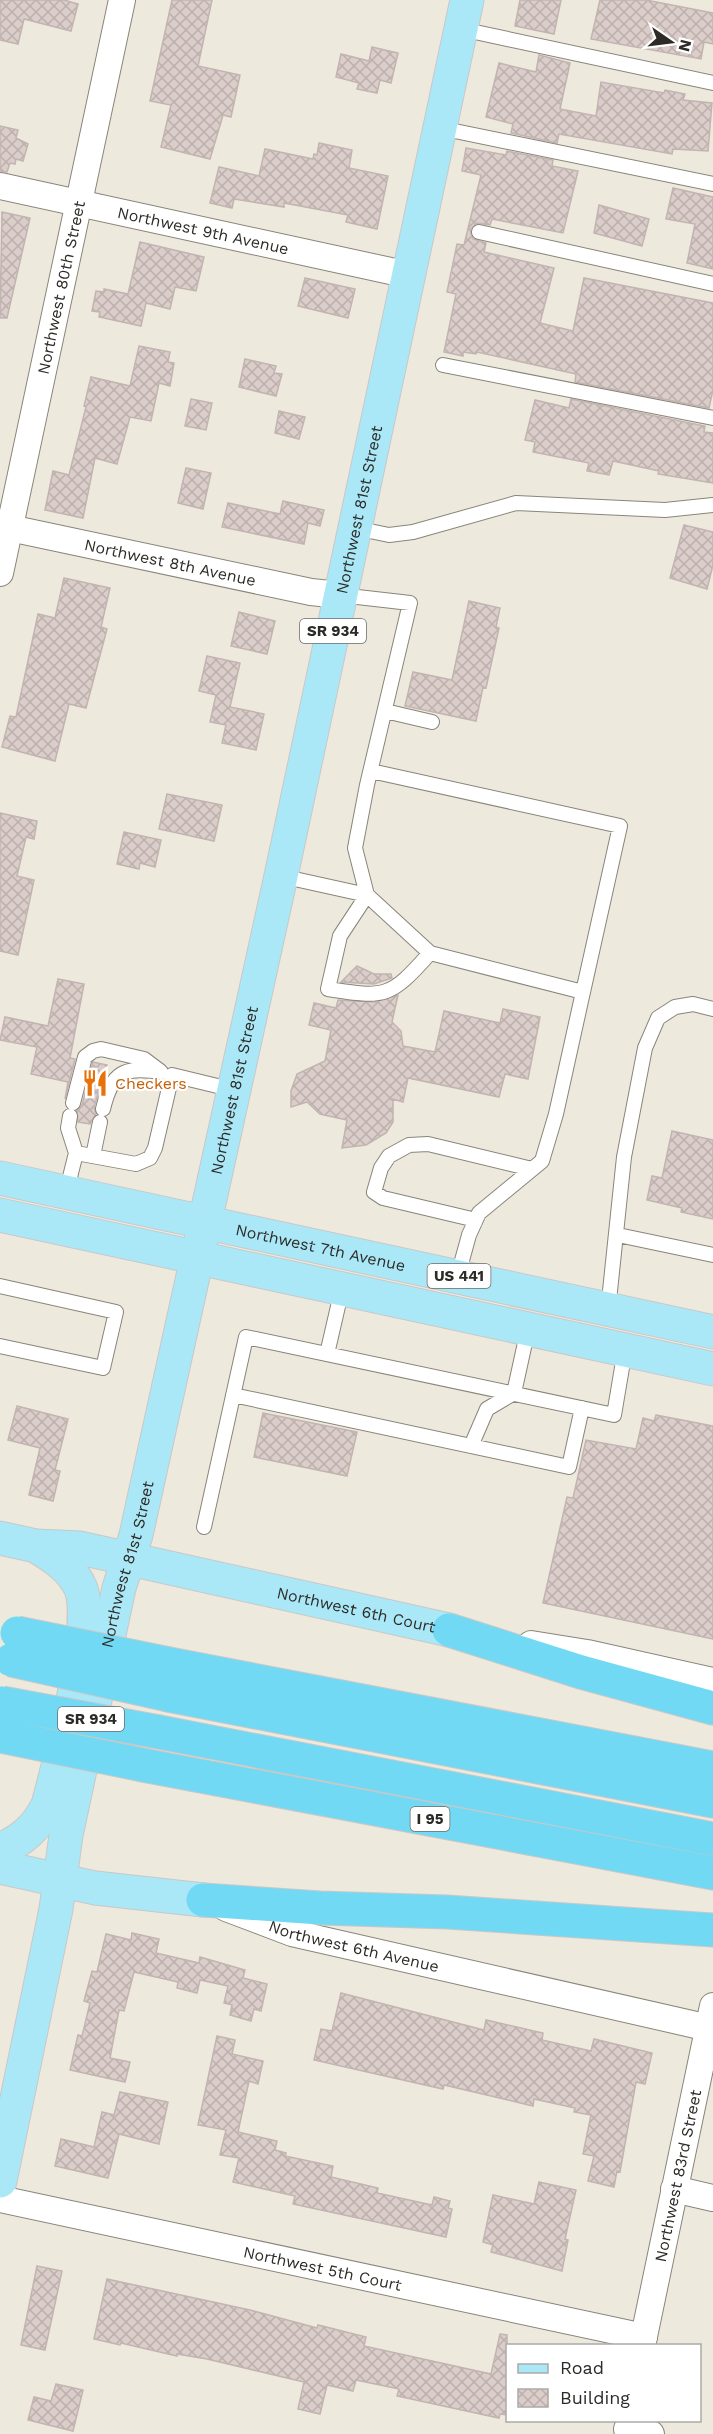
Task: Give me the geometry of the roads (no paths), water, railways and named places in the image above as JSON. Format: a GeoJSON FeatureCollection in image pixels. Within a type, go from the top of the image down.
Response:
{"type":"FeatureCollection","features":[{"type":"Feature","properties":{"kind":"highway"},"geometry":{"type":"LineString","coordinates":[[449,1630],[581,1672],[713,1708]]}},
{"type":"Feature","properties":{"kind":"highway"},"geometry":{"type":"LineString","coordinates":[[7,1645],[713,1801]]}},
{"type":"Feature","properties":{"kind":"highway"},"geometry":{"type":"LineString","coordinates":[[169,1679],[713,1768]]}},
{"type":"Feature","properties":{"kind":"highway"},"geometry":{"type":"LineString","coordinates":[[1,1703],[713,1839]]}},
{"type":"Feature","properties":{"kind":"highway","name":"I 95"},"geometry":{"type":"LineString","coordinates":[[0,1737],[713,1873]]}},
{"type":"Feature","properties":{"kind":"highway"},"geometry":{"type":"LineString","coordinates":[[203,1900],[447,1912],[713,1930]]}},
{"type":"Feature","properties":{"kind":"main road","name":"Northwest 81st Street"},"geometry":{"type":"LineString","coordinates":[[0,2181],[56,1909],[66,1834],[119,1588],[129,1558],[281,876],[464,15]]}},
{"type":"Feature","properties":{"kind":"main road","name":"Northwest 7th Avenue"},"geometry":{"type":"LineString","coordinates":[[0,1178],[458,1275],[713,1332]]}},
{"type":"Feature","properties":{"kind":"main road","name":"US 441"},"geometry":{"type":"LineString","coordinates":[[0,1215],[713,1368]]}},
{"type":"Feature","properties":{"kind":"main road","name":"Northwest 6th Court"},"geometry":{"type":"LineString","coordinates":[[0,1538],[36,1546],[80,1548],[129,1558],[449,1630]]}},
{"type":"Feature","properties":{"kind":"main road"},"geometry":{"type":"LineString","coordinates":[[0,1850],[29,1833],[40,1820],[48,1804],[85,1624],[82,1592],[75,1579],[52,1555],[36,1546]]}},
{"type":"Feature","properties":{"kind":"main road","name":"Northwest 6th Avenue"},"geometry":{"type":"LineString","coordinates":[[0,1867],[94,1888],[203,1900]]}},
{"type":"Feature","properties":{"kind":"street","name":"Northwest 80th Street"},"geometry":{"type":"LineString","coordinates":[[0,573],[5,527],[79,203],[122,0]]}},
{"type":"Feature","properties":{"kind":"street","name":"Northwest 9th Avenue"},"geometry":{"type":"LineString","coordinates":[[0,186],[409,275]]}},
{"type":"Feature","properties":{"kind":"street","name":"Northwest 8th Avenue"},"geometry":{"type":"LineString","coordinates":[[5,527],[311,592],[340,595]]}},
{"type":"Feature","properties":{"kind":"street","name":"Northwest 6th Court"},"geometry":{"type":"LineString","coordinates":[[449,1630],[587,1653],[713,1681]]}},
{"type":"Feature","properties":{"kind":"street","name":"Northwest 6th Avenue"},"geometry":{"type":"LineString","coordinates":[[203,1900],[292,1933],[711,2017]]}},
{"type":"Feature","properties":{"kind":"street","name":"Northwest 83rd Street"},"geometry":{"type":"LineString","coordinates":[[643,2342],[711,2017]]}},
{"type":"Feature","properties":{"kind":"street"},"geometry":{"type":"LineString","coordinates":[[674,2189],[713,2198]]}},
{"type":"Feature","properties":{"kind":"street","name":"Northwest 5th Court"},"geometry":{"type":"LineString","coordinates":[[0,2199],[643,2342]]}},
{"type":"Feature","properties":{"kind":"street"},"geometry":{"type":"LineString","coordinates":[[627,2428],[651,2434]]}},
{"type":"Feature","properties":{"kind":"lane"},"geometry":{"type":"LineString","coordinates":[[464,15],[713,82]]}},
{"type":"Feature","properties":{"kind":"lane"},"geometry":{"type":"LineString","coordinates":[[440,128],[713,184]]}},
{"type":"Feature","properties":{"kind":"lane"},"geometry":{"type":"LineString","coordinates":[[479,232],[713,284]]}},
{"type":"Feature","properties":{"kind":"lane"},"geometry":{"type":"LineString","coordinates":[[443,365],[713,418]]}},
{"type":"Feature","properties":{"kind":"lane"},"geometry":{"type":"LineString","coordinates":[[355,528],[389,535],[413,532],[516,503],[665,510],[713,505]]}},
{"type":"Feature","properties":{"kind":"lane"},"geometry":{"type":"LineString","coordinates":[[340,595],[410,603],[370,771],[355,848],[367,895],[340,936],[328,988],[372,996],[402,984],[430,953]]}},
{"type":"Feature","properties":{"kind":"lane"},"geometry":{"type":"LineString","coordinates":[[385,711],[432,722]]}},
{"type":"Feature","properties":{"kind":"lane"},"geometry":{"type":"LineString","coordinates":[[370,771],[620,826],[556,1114],[542,1161],[479,1213],[469,1235],[458,1275]]}},
{"type":"Feature","properties":{"kind":"lane"},"geometry":{"type":"LineString","coordinates":[[281,876],[367,895],[430,953],[583,992]]}},
{"type":"Feature","properties":{"kind":"lane"},"geometry":{"type":"LineString","coordinates":[[608,1310],[618,1235],[624,1157],[645,1048],[658,1018],[675,1007],[693,1004],[713,1009]]}},
{"type":"Feature","properties":{"kind":"lane"},"geometry":{"type":"LineString","coordinates":[[66,1193],[76,1153],[68,1128],[85,1058],[93,1051],[101,1049],[144,1059],[166,1073]]}},
{"type":"Feature","properties":{"kind":"lane"},"geometry":{"type":"LineString","coordinates":[[93,1156],[108,1090],[122,1072],[166,1073],[234,1090]]}},
{"type":"Feature","properties":{"kind":"lane"},"geometry":{"type":"LineString","coordinates":[[76,1153],[136,1164],[150,1158],[155,1148],[166,1073]]}},
{"type":"Feature","properties":{"kind":"lane"},"geometry":{"type":"LineString","coordinates":[[476,1220],[383,1198],[374,1192],[381,1168],[389,1156],[409,1145],[428,1144],[532,1169]]}},
{"type":"Feature","properties":{"kind":"lane"},"geometry":{"type":"LineString","coordinates":[[618,1235],[713,1255]]}},
{"type":"Feature","properties":{"kind":"lane"},"geometry":{"type":"LineString","coordinates":[[0,1286],[116,1312],[103,1368],[0,1346]]}},
{"type":"Feature","properties":{"kind":"lane"},"geometry":{"type":"LineString","coordinates":[[327,1354],[342,1288]]}},
{"type":"Feature","properties":{"kind":"lane"},"geometry":{"type":"LineString","coordinates":[[471,1446],[487,1409],[514,1393],[528,1329]]}},
{"type":"Feature","properties":{"kind":"lane"},"geometry":{"type":"LineString","coordinates":[[204,1527],[246,1337],[614,1415],[625,1349]]}},
{"type":"Feature","properties":{"kind":"lane"},"geometry":{"type":"LineString","coordinates":[[233,1395],[569,1467],[582,1408]]}},
{"type":"Feature","properties":{"kind":"place","name":"Checkers"},"geometry":{"type":"Point","coordinates":[95,1083]}}]}
